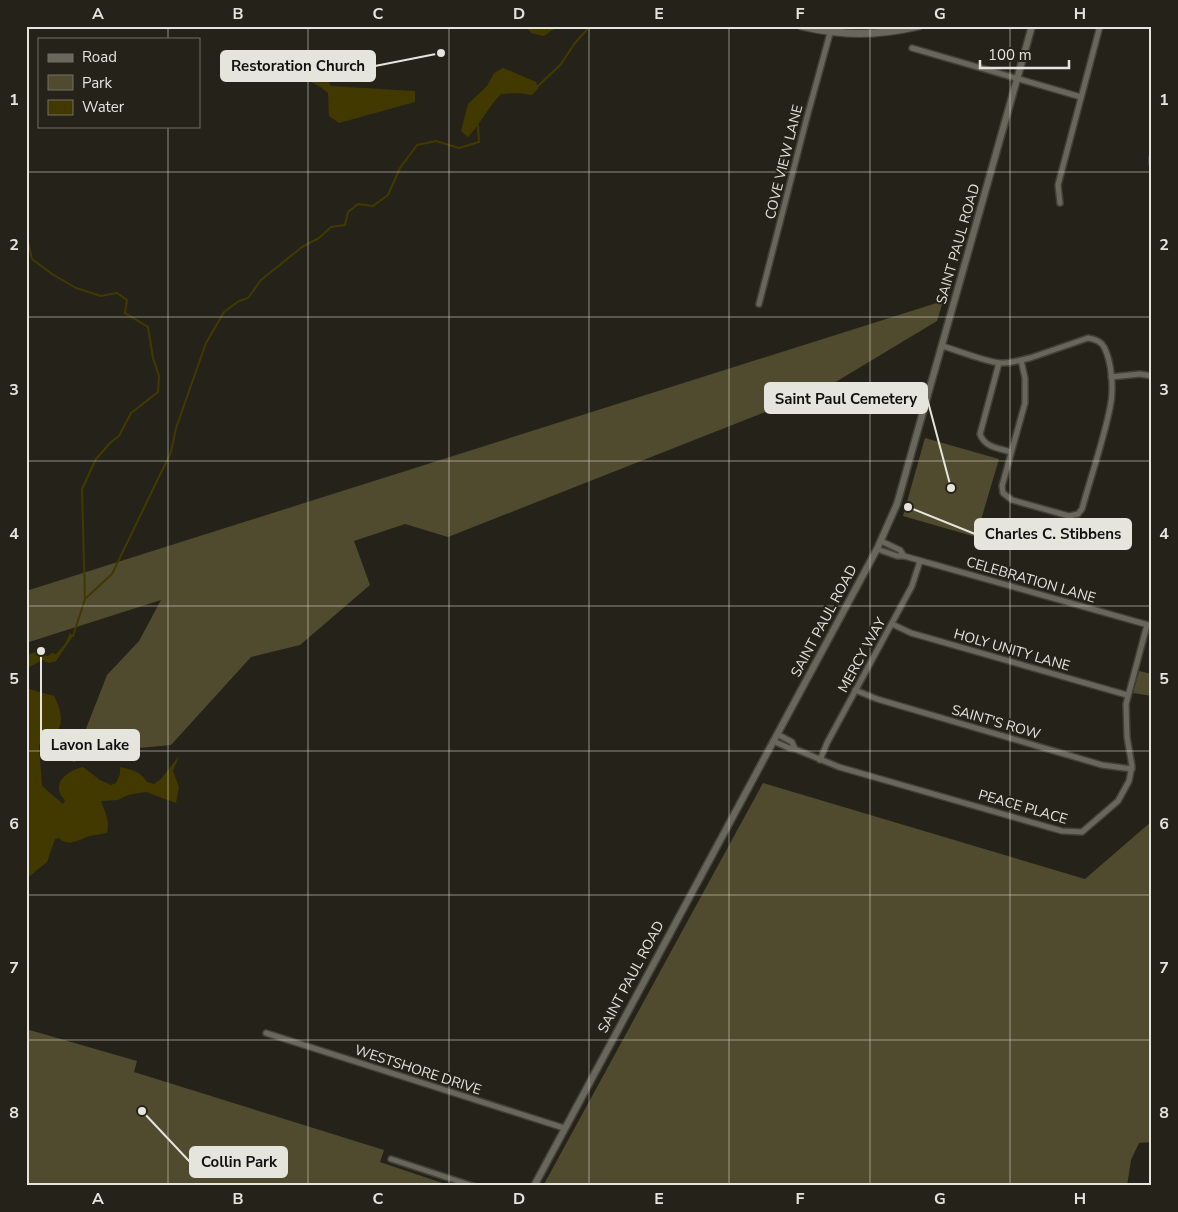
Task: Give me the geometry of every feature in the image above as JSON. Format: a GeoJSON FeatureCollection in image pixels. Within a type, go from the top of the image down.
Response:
{"type":"FeatureCollection","features":[{"type":"Feature","properties":{"kind":"main road"},"geometry":{"type":"LineString","coordinates":[[801,26],[831,30],[849,35],[870,34],[919,26]]}},
{"type":"Feature","properties":{"kind":"street","name":"SAINT PAUL ROAD"},"geometry":{"type":"LineString","coordinates":[[534,1186],[877,549],[897,504],[1032,26]]}},
{"type":"Feature","properties":{"kind":"street"},"geometry":{"type":"LineString","coordinates":[[1060,203],[1058,185],[1100,26]]}},
{"type":"Feature","properties":{"kind":"street","name":"COVE VIEW LANE"},"geometry":{"type":"LineString","coordinates":[[759,304],[831,30]]}},
{"type":"Feature","properties":{"kind":"street"},"geometry":{"type":"LineString","coordinates":[[912,48],[1081,97]]}},
{"type":"Feature","properties":{"kind":"street"},"geometry":{"type":"LineString","coordinates":[[1152,158],[1152,163]]}},
{"type":"Feature","properties":{"kind":"street"},"geometry":{"type":"LineString","coordinates":[[942,346],[999,363],[1021,360],[1088,338],[1101,343],[1104,347],[1111,377],[1111,407],[1082,509],[1078,514],[1069,516],[1012,500],[1005,496],[1002,486],[1025,403],[1025,378],[1021,360]]}},
{"type":"Feature","properties":{"kind":"street"},"geometry":{"type":"LineString","coordinates":[[999,363],[980,434],[989,446],[1011,452]]}},
{"type":"Feature","properties":{"kind":"street"},"geometry":{"type":"LineString","coordinates":[[1111,377],[1140,374],[1152,376]]}},
{"type":"Feature","properties":{"kind":"street","name":"CELEBRATION LANE"},"geometry":{"type":"LineString","coordinates":[[881,541],[900,550],[904,556]]}},
{"type":"Feature","properties":{"kind":"street","name":"CELEBRATION LANE"},"geometry":{"type":"LineString","coordinates":[[877,549],[1149,626]]}},
{"type":"Feature","properties":{"kind":"street","name":"MERCY WAY"},"geometry":{"type":"LineString","coordinates":[[820,760],[827,743],[912,586],[920,561]]}},
{"type":"Feature","properties":{"kind":"street","name":"HOLY UNITY LANE"},"geometry":{"type":"LineString","coordinates":[[892,624],[911,633],[1128,695]]}},
{"type":"Feature","properties":{"kind":"street","name":"PEACE PLACE"},"geometry":{"type":"LineString","coordinates":[[775,738],[792,742],[795,748],[839,767],[1062,831],[1077,833],[1085,830],[1118,801],[1127,788],[1132,769],[1126,723],[1128,695],[1149,626]]}},
{"type":"Feature","properties":{"kind":"street","name":"SAINT'S ROW"},"geometry":{"type":"LineString","coordinates":[[856,690],[877,700],[1102,765],[1132,769]]}},
{"type":"Feature","properties":{"kind":"street","name":"WESTSHORE DRIVE"},"geometry":{"type":"LineString","coordinates":[[266,1033],[564,1128]]}},
{"type":"Feature","properties":{"kind":"street"},"geometry":{"type":"LineString","coordinates":[[391,1159],[473,1186]]}},
{"type":"Feature","properties":{"kind":"green space"},"geometry":{"type":"Polygon","coordinates":[[[943,301],[937,321],[824,389],[448,537],[405,524],[354,541],[370,585],[300,645],[251,657],[171,745],[117,750],[73,762],[107,675],[139,641],[161,600],[26,643],[26,591],[943,301]]]}},
{"type":"Feature","properties":{"kind":"green space"},"geometry":{"type":"Polygon","coordinates":[[[925,438],[999,459],[976,537],[903,516],[925,438]]]}},
{"type":"Feature","properties":{"kind":"green space"},"geometry":{"type":"Polygon","coordinates":[[[1139,671],[1152,674],[1152,696],[1133,693],[1139,671]]]}},
{"type":"Feature","properties":{"kind":"green space"},"geometry":{"type":"Polygon","coordinates":[[[763,783],[1085,879],[1152,821],[1152,1142],[1139,1143],[1131,1160],[1127,1186],[543,1186],[763,783]]]}},
{"type":"Feature","properties":{"kind":"green space"},"geometry":{"type":"Polygon","coordinates":[[[26,1029],[137,1061],[134,1072],[384,1150],[380,1162],[451,1186],[26,1186],[26,1029]]]}},
{"type":"Feature","properties":{"kind":"water"},"geometry":{"type":"Polygon","coordinates":[[[526,26],[555,26],[554,29],[544,36],[531,33],[526,26]]]}},
{"type":"Feature","properties":{"kind":"water"},"geometry":{"type":"Polygon","coordinates":[[[313,50],[331,86],[415,91],[415,102],[339,123],[329,116],[328,93],[311,82],[302,52],[313,50]]]}},
{"type":"Feature","properties":{"kind":"water"},"geometry":{"type":"Polygon","coordinates":[[[503,68],[536,82],[538,89],[532,95],[518,93],[501,94],[468,137],[461,131],[468,104],[487,86],[494,73],[503,68]]]}},
{"type":"Feature","properties":{"kind":"water"},"geometry":{"type":"Polygon","coordinates":[[[70,633],[73,636],[56,661],[49,663],[42,660],[26,669],[26,655],[42,650],[46,651],[44,655],[56,654],[65,644],[70,633]]]}},
{"type":"Feature","properties":{"kind":"water"},"geometry":{"type":"Polygon","coordinates":[[[26,687],[54,696],[59,709],[61,722],[59,728],[56,732],[42,737],[39,746],[42,786],[63,804],[65,800],[59,788],[62,780],[69,773],[83,767],[100,780],[111,785],[116,783],[120,774],[120,767],[142,775],[147,782],[154,784],[161,779],[179,756],[173,771],[179,787],[176,803],[146,792],[128,795],[118,800],[101,801],[107,820],[107,833],[90,836],[70,843],[59,838],[55,839],[47,862],[26,879],[26,687]]]}},
{"type":"Feature","properties":{"kind":"waterway"},"geometry":{"type":"LineString","coordinates":[[535,86],[537,87],[561,64],[575,43],[590,26]]}},
{"type":"Feature","properties":{"kind":"waterway"},"geometry":{"type":"LineString","coordinates":[[85,599],[112,574],[171,452],[176,428],[206,343],[224,312],[239,301],[248,298],[261,280],[302,247],[319,238],[331,227],[345,225],[348,212],[358,204],[373,206],[388,195],[400,168],[417,145],[436,141],[459,148],[479,142],[478,126]]}},
{"type":"Feature","properties":{"kind":"waterway"},"geometry":{"type":"LineString","coordinates":[[26,233],[32,259],[52,274],[76,288],[101,296],[117,293],[127,300],[125,313],[148,327],[153,358],[159,376],[158,392],[131,413],[119,436],[96,459],[82,489],[85,599],[73,636]]}},
{"type":"Feature","properties":{"kind":"place","name":"Restoration Church"},"geometry":{"type":"Point","coordinates":[441,53]}},
{"type":"Feature","properties":{"kind":"place","name":"Saint Paul Cemetery"},"geometry":{"type":"Point","coordinates":[951,488]}},
{"type":"Feature","properties":{"kind":"place","name":"Charles C. Stibbens"},"geometry":{"type":"Point","coordinates":[908,507]}},
{"type":"Feature","properties":{"kind":"place","name":"Lavon Lake"},"geometry":{"type":"Point","coordinates":[41,651]}},
{"type":"Feature","properties":{"kind":"place","name":"Collin Park"},"geometry":{"type":"Point","coordinates":[142,1111]}}]}
